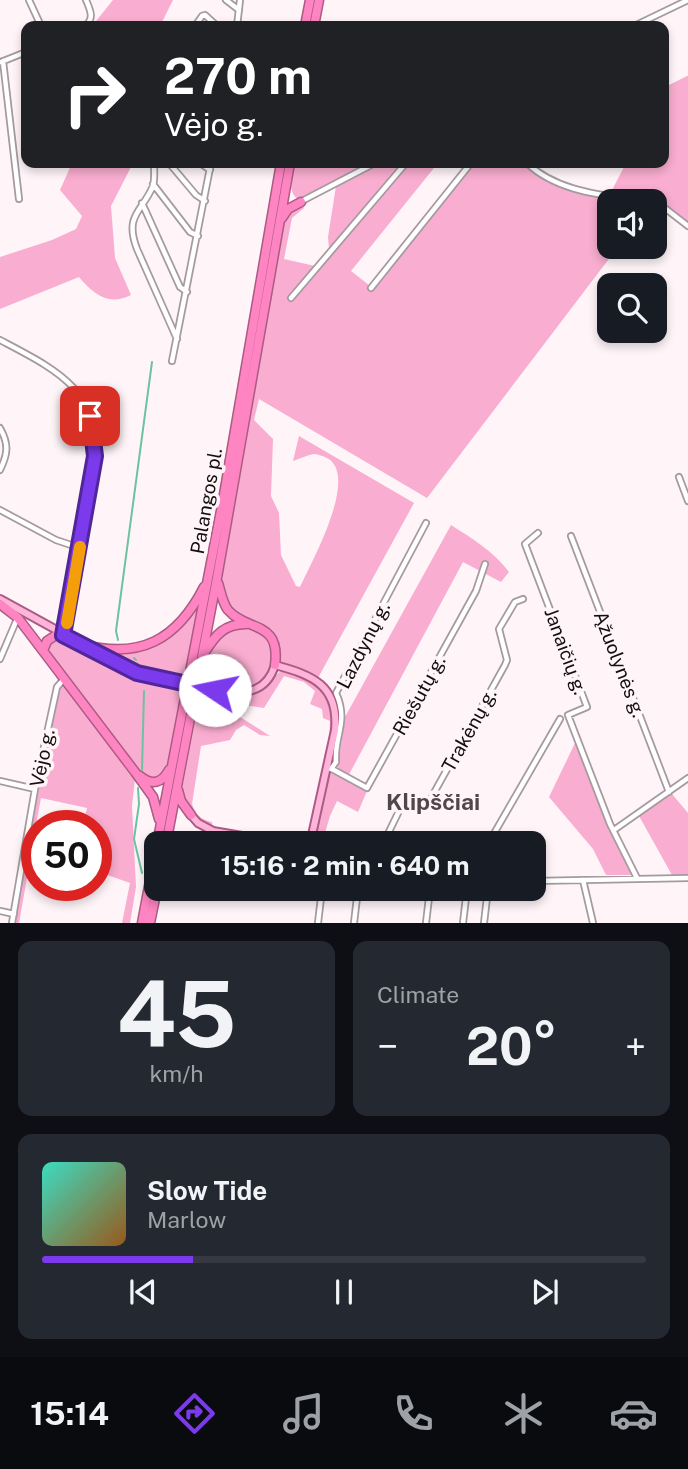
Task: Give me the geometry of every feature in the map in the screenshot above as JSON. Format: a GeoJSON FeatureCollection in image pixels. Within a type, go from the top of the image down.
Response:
{"type":"FeatureCollection","features":[{"type":"Feature","properties":{"kind":"highway"},"geometry":{"type":"LineString","coordinates":[[306,21],[310,0]]}},
{"type":"Feature","properties":{"kind":"highway"},"geometry":{"type":"LineString","coordinates":[[315,21],[318,0]]}},
{"type":"Feature","properties":{"kind":"highway","name":"Palangos pl."},"geometry":{"type":"LineString","coordinates":[[163,831],[177,786],[202,657],[280,168]]}},
{"type":"Feature","properties":{"kind":"highway","name":"Palangos pl."},"geometry":{"type":"LineString","coordinates":[[165,831],[172,763],[213,578],[289,168]]}},
{"type":"Feature","properties":{"kind":"highway"},"geometry":{"type":"LineString","coordinates":[[287,184],[291,197],[301,202]]}},
{"type":"Feature","properties":{"kind":"highway"},"geometry":{"type":"LineString","coordinates":[[280,220],[288,209],[301,202]]}},
{"type":"Feature","properties":{"kind":"highway"},"geometry":{"type":"LineString","coordinates":[[213,578],[225,605],[234,615],[261,628],[271,638],[276,650],[275,665]]}},
{"type":"Feature","properties":{"kind":"highway"},"geometry":{"type":"LineString","coordinates":[[81,644],[126,650],[158,640],[186,617],[213,578]]}},
{"type":"Feature","properties":{"kind":"highway"},"geometry":{"type":"LineString","coordinates":[[0,602],[22,616],[43,651],[153,797],[165,826],[178,815],[191,814]]}},
{"type":"Feature","properties":{"kind":"highway"},"geometry":{"type":"LineString","coordinates":[[202,657],[220,631],[232,624],[251,623]]}},
{"type":"Feature","properties":{"kind":"highway"},"geometry":{"type":"LineString","coordinates":[[43,651],[47,641],[61,634]]}},
{"type":"Feature","properties":{"kind":"highway"},"geometry":{"type":"LineString","coordinates":[[135,772],[145,780],[156,783],[164,778],[172,763]]}},
{"type":"Feature","properties":{"kind":"highway"},"geometry":{"type":"LineString","coordinates":[[177,786],[181,801],[191,814]]}},
{"type":"Feature","properties":{"kind":"highway"},"geometry":{"type":"LineString","coordinates":[[142,923],[146,901]]}},
{"type":"Feature","properties":{"kind":"highway"},"geometry":{"type":"LineString","coordinates":[[150,923],[155,901]]}},
{"type":"Feature","properties":{"kind":"main road"},"geometry":{"type":"LineString","coordinates":[[22,616],[137,673],[169,680],[241,693],[258,689],[268,680],[275,665],[298,671],[316,680],[333,701],[336,723],[330,768],[313,831]]}},
{"type":"Feature","properties":{"kind":"main road"},"geometry":{"type":"LineString","coordinates":[[191,814],[198,823],[213,831]]}},
{"type":"Feature","properties":{"kind":"street"},"geometry":{"type":"LineString","coordinates":[[29,0],[39,21]]}},
{"type":"Feature","properties":{"kind":"street"},"geometry":{"type":"LineString","coordinates":[[86,0],[92,15],[89,21]]}},
{"type":"Feature","properties":{"kind":"street"},"geometry":{"type":"LineString","coordinates":[[226,0],[239,10]]}},
{"type":"Feature","properties":{"kind":"street"},"geometry":{"type":"LineString","coordinates":[[238,21],[240,0]]}},
{"type":"Feature","properties":{"kind":"street"},"geometry":{"type":"LineString","coordinates":[[644,21],[688,0]]}},
{"type":"Feature","properties":{"kind":"street"},"geometry":{"type":"LineString","coordinates":[[198,21],[205,15],[212,21]]}},
{"type":"Feature","properties":{"kind":"street"},"geometry":{"type":"LineString","coordinates":[[19,198],[1,62],[21,54]]}},
{"type":"Feature","properties":{"kind":"street"},"geometry":{"type":"LineString","coordinates":[[154,168],[153,184],[132,220],[134,240],[177,340]]}},
{"type":"Feature","properties":{"kind":"street"},"geometry":{"type":"LineString","coordinates":[[173,168],[196,195],[205,201]]}},
{"type":"Feature","properties":{"kind":"street"},"geometry":{"type":"LineString","coordinates":[[172,360],[205,201],[210,170],[207,168]]}},
{"type":"Feature","properties":{"kind":"street"},"geometry":{"type":"LineString","coordinates":[[301,202],[366,168]]}},
{"type":"Feature","properties":{"kind":"street"},"geometry":{"type":"LineString","coordinates":[[291,298],[402,168]]}},
{"type":"Feature","properties":{"kind":"street"},"geometry":{"type":"LineString","coordinates":[[371,288],[467,168]]}},
{"type":"Feature","properties":{"kind":"street"},"geometry":{"type":"LineString","coordinates":[[534,168],[561,184],[597,194]]}},
{"type":"Feature","properties":{"kind":"street"},"geometry":{"type":"LineString","coordinates":[[153,184],[190,232],[198,236]]}},
{"type":"Feature","properties":{"kind":"street"},"geometry":{"type":"LineString","coordinates":[[142,202],[180,287],[187,292]]}},
{"type":"Feature","properties":{"kind":"street"},"geometry":{"type":"LineString","coordinates":[[667,210],[688,226]]}},
{"type":"Feature","properties":{"kind":"street"},"geometry":{"type":"LineString","coordinates":[[0,340],[62,375],[84,402],[90,416],[95,456],[61,634]]}},
{"type":"Feature","properties":{"kind":"street"},"geometry":{"type":"LineString","coordinates":[[0,428],[7,452],[0,470]]}},
{"type":"Feature","properties":{"kind":"street"},"geometry":{"type":"LineString","coordinates":[[679,477],[688,500]]}},
{"type":"Feature","properties":{"kind":"street"},"geometry":{"type":"LineString","coordinates":[[0,510],[55,540],[79,548]]}},
{"type":"Feature","properties":{"kind":"street","name":"Lazdynų g."},"geometry":{"type":"LineString","coordinates":[[330,768],[336,762],[335,752],[343,717],[336,693],[426,523]]}},
{"type":"Feature","properties":{"kind":"street","name":"Janaičių g."},"geometry":{"type":"LineString","coordinates":[[538,533],[525,544],[587,707],[568,715],[614,830],[638,878]]}},
{"type":"Feature","properties":{"kind":"street","name":"Ąžuolynės g."},"geometry":{"type":"LineString","coordinates":[[571,536],[669,792]]}},
{"type":"Feature","properties":{"kind":"street","name":"Riešutų g."},"geometry":{"type":"LineString","coordinates":[[330,768],[367,789],[476,591],[485,564]]}},
{"type":"Feature","properties":{"kind":"street","name":"Trakėnų g."},"geometry":{"type":"LineString","coordinates":[[389,831],[398,811],[404,807],[425,804],[430,800],[505,665],[507,660],[499,629],[515,602],[523,599]]}},
{"type":"Feature","properties":{"kind":"street"},"geometry":{"type":"LineString","coordinates":[[0,659],[22,616]]}},
{"type":"Feature","properties":{"kind":"street","name":"Vėjo g."},"geometry":{"type":"LineString","coordinates":[[12,923],[35,789],[57,687],[65,679]]}},
{"type":"Feature","properties":{"kind":"street"},"geometry":{"type":"LineString","coordinates":[[495,831],[560,719]]}},
{"type":"Feature","properties":{"kind":"street"},"geometry":{"type":"LineString","coordinates":[[614,830],[688,778]]}},
{"type":"Feature","properties":{"kind":"street"},"geometry":{"type":"LineString","coordinates":[[0,781],[35,789]]}},
{"type":"Feature","properties":{"kind":"street"},"geometry":{"type":"LineString","coordinates":[[546,881],[688,878]]}},
{"type":"Feature","properties":{"kind":"street"},"geometry":{"type":"LineString","coordinates":[[583,880],[593,923]]}},
{"type":"Feature","properties":{"kind":"street"},"geometry":{"type":"LineString","coordinates":[[318,923],[321,901]]}},
{"type":"Feature","properties":{"kind":"street"},"geometry":{"type":"LineString","coordinates":[[354,923],[357,901]]}},
{"type":"Feature","properties":{"kind":"street"},"geometry":{"type":"LineString","coordinates":[[426,923],[429,901]]}},
{"type":"Feature","properties":{"kind":"street"},"geometry":{"type":"LineString","coordinates":[[463,923],[466,901]]}},
{"type":"Feature","properties":{"kind":"street"},"geometry":{"type":"LineString","coordinates":[[484,923],[487,901]]}},
{"type":"Feature","properties":{"kind":"street"},"geometry":{"type":"LineString","coordinates":[[0,912],[14,914]]}},
{"type":"Feature","properties":{"kind":"shaded area"},"geometry":{"type":"Polygon","coordinates":[[[113,0],[173,0],[162,21],[96,21],[113,0]]]}},
{"type":"Feature","properties":{"kind":"shaded area"},"geometry":{"type":"Polygon","coordinates":[[[688,76],[688,223],[667,209],[667,189],[613,189],[623,168],[669,168],[669,85],[688,76]]]}},
{"type":"Feature","properties":{"kind":"shaded area"},"geometry":{"type":"Polygon","coordinates":[[[70,168],[130,168],[111,206],[115,258],[131,295],[116,299],[102,297],[79,277],[0,309],[0,257],[76,229],[82,216],[60,190],[70,168]]]}},
{"type":"Feature","properties":{"kind":"shaded area"},"geometry":{"type":"Polygon","coordinates":[[[294,168],[360,168],[298,199],[292,192],[294,168]]]}},
{"type":"Feature","properties":{"kind":"shaded area"},"geometry":{"type":"Polygon","coordinates":[[[370,168],[434,168],[351,271],[374,289],[469,168],[532,168],[558,184],[596,196],[597,259],[609,259],[427,498],[259,399],[254,420],[273,439],[271,496],[279,513],[281,555],[296,586],[300,587],[330,519],[338,480],[335,466],[325,457],[314,454],[293,461],[299,436],[414,503],[318,678],[282,664],[276,643],[241,618],[226,603],[222,579],[287,213],[302,204],[304,208],[292,218],[284,259],[315,266],[329,249],[328,237],[336,186],[370,168]]]}},
{"type":"Feature","properties":{"kind":"shaded area"},"geometry":{"type":"Polygon","coordinates":[[[451,525],[475,540],[509,572],[501,582],[463,562],[346,780],[367,791],[358,812],[337,801],[326,831],[316,831],[328,772],[338,766],[345,717],[451,525]]]}},
{"type":"Feature","properties":{"kind":"shaded area"},"geometry":{"type":"Polygon","coordinates":[[[200,600],[184,680],[140,668],[99,651],[117,652],[171,635],[194,613],[200,600]]]}},
{"type":"Feature","properties":{"kind":"shaded area"},"geometry":{"type":"Polygon","coordinates":[[[244,625],[262,633],[269,640],[273,662],[268,677],[257,687],[244,690],[202,684],[212,646],[224,634],[244,625]]]}},
{"type":"Feature","properties":{"kind":"shaded area"},"geometry":{"type":"Polygon","coordinates":[[[62,637],[137,675],[183,687],[166,769],[157,780],[145,778],[136,769],[50,655],[51,641],[62,637]]]}},
{"type":"Feature","properties":{"kind":"shaded area"},"geometry":{"type":"Polygon","coordinates":[[[283,670],[314,683],[324,691],[329,700],[332,725],[330,740],[326,758],[324,756],[329,742],[330,721],[323,718],[322,709],[310,704],[315,691],[304,682],[284,676],[264,708],[237,704],[237,715],[270,736],[260,735],[244,725],[236,730],[230,740],[201,746],[192,804],[199,816],[212,822],[213,829],[197,819],[181,795],[201,691],[235,696],[252,694],[267,686],[283,670]]]}},
{"type":"Feature","properties":{"kind":"shaded area"},"geometry":{"type":"Polygon","coordinates":[[[62,685],[67,689],[135,779],[132,806],[136,887],[130,923],[122,923],[130,883],[112,877],[112,810],[87,810],[41,798],[39,810],[33,810],[59,687],[62,685]]]}},
{"type":"Feature","properties":{"kind":"shaded area"},"geometry":{"type":"Polygon","coordinates":[[[576,741],[612,834],[633,875],[606,875],[593,849],[549,797],[576,741]]]}},
{"type":"Feature","properties":{"kind":"shaded area"},"geometry":{"type":"Polygon","coordinates":[[[672,794],[688,813],[688,875],[672,875],[639,816],[672,794]]]}},
{"type":"Feature","properties":{"kind":"shaded area"},"geometry":{"type":"Polygon","coordinates":[[[21,881],[23,901],[19,923],[14,923],[21,881]]]}},
{"type":"Feature","properties":{"kind":"waterway"},"geometry":{"type":"LineString","coordinates":[[118,640],[116,631],[152,362]]}},
{"type":"Feature","properties":{"kind":"waterway"},"geometry":{"type":"LineString","coordinates":[[142,770],[144,691]]}},
{"type":"Feature","properties":{"kind":"waterway"},"geometry":{"type":"LineString","coordinates":[[138,788],[139,804],[134,839],[142,873]]}},
{"type":"Feature","properties":{"kind":"slow traffic"},"geometry":{"type":"LineString","coordinates":[[67,623],[80,547]]}},
{"type":"Feature","properties":{"kind":"district","name":"Klipščiai"},"geometry":{"type":"Point","coordinates":[433,802]}},
{"type":"Feature","properties":{"kind":"route"},"geometry":{"type":"LineString","coordinates":[[90,416],[94,429],[95,456],[63,635],[137,673],[215,690]]}}]}
